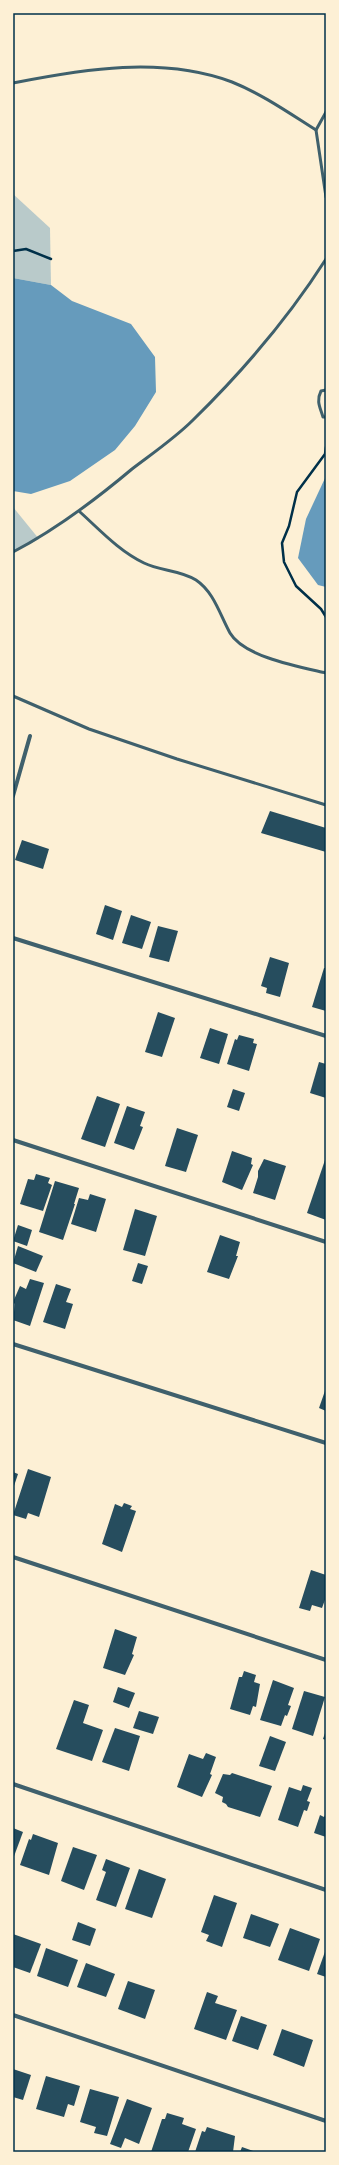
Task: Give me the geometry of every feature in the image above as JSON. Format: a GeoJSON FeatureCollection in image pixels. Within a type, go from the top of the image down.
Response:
{"type":"FeatureCollection","features":[{"type":"Feature","properties":{"kind":"street"},"geometry":{"type":"LineString","coordinates":[[13,796],[30,736]]}},
{"type":"Feature","properties":{"kind":"street"},"geometry":{"type":"LineString","coordinates":[[13,938],[326,1036]]}},
{"type":"Feature","properties":{"kind":"street"},"geometry":{"type":"LineString","coordinates":[[13,1140],[326,1242]]}},
{"type":"Feature","properties":{"kind":"street"},"geometry":{"type":"LineString","coordinates":[[13,1344],[326,1443]]}},
{"type":"Feature","properties":{"kind":"street"},"geometry":{"type":"LineString","coordinates":[[13,1557],[326,1660]]}},
{"type":"Feature","properties":{"kind":"street"},"geometry":{"type":"LineString","coordinates":[[13,1784],[326,1890]]}},
{"type":"Feature","properties":{"kind":"street"},"geometry":{"type":"LineString","coordinates":[[13,2015],[326,2122]]}},
{"type":"Feature","properties":{"kind":"lane"},"geometry":{"type":"LineString","coordinates":[[13,83],[100,70],[151,66],[201,72],[232,82],[265,97],[316,130]]}},
{"type":"Feature","properties":{"kind":"lane"},"geometry":{"type":"LineString","coordinates":[[326,112],[316,130],[326,197]]}},
{"type":"Feature","properties":{"kind":"lane"},"geometry":{"type":"LineString","coordinates":[[13,552],[39,539],[80,512],[198,415],[242,370],[300,300],[326,259]]}},
{"type":"Feature","properties":{"kind":"lane"},"geometry":{"type":"LineString","coordinates":[[326,390],[321,391],[318,396],[318,403],[323,417],[326,417]]}},
{"type":"Feature","properties":{"kind":"lane"},"geometry":{"type":"LineString","coordinates":[[80,512],[120,548],[145,564],[195,579],[203,585],[212,596],[231,634],[243,646],[280,661],[326,673]]}},
{"type":"Feature","properties":{"kind":"lane"},"geometry":{"type":"LineString","coordinates":[[13,696],[88,729],[177,759],[326,805]]}},
{"type":"Feature","properties":{"kind":"path"},"geometry":{"type":"LineString","coordinates":[[13,251],[26,249],[51,259]]}},
{"type":"Feature","properties":{"kind":"path"},"geometry":{"type":"LineString","coordinates":[[326,447],[325,454],[297,492],[289,526],[282,543],[284,562],[296,586],[326,616]]}},
{"type":"Feature","properties":{"kind":"shaded area"},"geometry":{"type":"Polygon","coordinates":[[[13,194],[50,228],[51,285],[13,278],[13,194]]]}},
{"type":"Feature","properties":{"kind":"shaded area"},"geometry":{"type":"Polygon","coordinates":[[[13,507],[39,539],[13,552],[13,507]]]}},
{"type":"Feature","properties":{"kind":"water"},"geometry":{"type":"Polygon","coordinates":[[[13,278],[51,285],[72,301],[131,324],[155,357],[156,392],[135,426],[115,450],[70,481],[31,494],[13,491],[13,278]]]}},
{"type":"Feature","properties":{"kind":"water"},"geometry":{"type":"Polygon","coordinates":[[[326,476],[326,587],[318,585],[298,558],[306,519],[326,476]]]}},
{"type":"Feature","properties":{"kind":"building"},"geometry":{"type":"Polygon","coordinates":[[[270,811],[326,828],[326,852],[261,833],[270,811]]]}},
{"type":"Feature","properties":{"kind":"building"},"geometry":{"type":"Polygon","coordinates":[[[22,840],[49,849],[43,869],[15,860],[22,840]]]}},
{"type":"Feature","properties":{"kind":"building"},"geometry":{"type":"Polygon","coordinates":[[[105,905],[122,911],[113,940],[96,934],[105,905]]]}},
{"type":"Feature","properties":{"kind":"building"},"geometry":{"type":"Polygon","coordinates":[[[131,915],[151,922],[142,949],[122,943],[131,915]]]}},
{"type":"Feature","properties":{"kind":"building"},"geometry":{"type":"Polygon","coordinates":[[[158,926],[178,931],[169,962],[149,957],[158,926]]]}},
{"type":"Feature","properties":{"kind":"building"},"geometry":{"type":"Polygon","coordinates":[[[270,957],[289,963],[280,997],[266,993],[267,988],[261,986],[270,957]]]}},
{"type":"Feature","properties":{"kind":"building"},"geometry":{"type":"Polygon","coordinates":[[[324,968],[326,968],[326,1011],[312,1007],[324,968]]]}},
{"type":"Feature","properties":{"kind":"building"},"geometry":{"type":"Polygon","coordinates":[[[158,1012],[175,1018],[162,1057],[145,1052],[158,1012]]]}},
{"type":"Feature","properties":{"kind":"building"},"geometry":{"type":"Polygon","coordinates":[[[210,1028],[228,1034],[219,1064],[200,1058],[210,1028]]]}},
{"type":"Feature","properties":{"kind":"building"},"geometry":{"type":"Polygon","coordinates":[[[239,1035],[254,1039],[253,1043],[257,1044],[249,1071],[227,1064],[235,1039],[237,1040],[239,1035]]]}},
{"type":"Feature","properties":{"kind":"building"},"geometry":{"type":"Polygon","coordinates":[[[319,1062],[326,1064],[326,1098],[310,1093],[319,1062]]]}},
{"type":"Feature","properties":{"kind":"building"},"geometry":{"type":"Polygon","coordinates":[[[233,1089],[245,1093],[239,1111],[227,1107],[233,1089]]]}},
{"type":"Feature","properties":{"kind":"building"},"geometry":{"type":"Polygon","coordinates":[[[97,1096],[120,1104],[105,1147],[81,1139],[97,1096]]]}},
{"type":"Feature","properties":{"kind":"building"},"geometry":{"type":"Polygon","coordinates":[[[127,1106],[145,1112],[140,1126],[143,1127],[134,1150],[114,1143],[127,1106]]]}},
{"type":"Feature","properties":{"kind":"building"},"geometry":{"type":"Polygon","coordinates":[[[177,1128],[198,1135],[186,1172],[165,1166],[177,1128]]]}},
{"type":"Feature","properties":{"kind":"building"},"geometry":{"type":"Polygon","coordinates":[[[232,1151],[252,1158],[251,1164],[253,1165],[242,1190],[222,1182],[232,1151]]]}},
{"type":"Feature","properties":{"kind":"building"},"geometry":{"type":"Polygon","coordinates":[[[264,1159],[286,1166],[275,1200],[253,1193],[258,1177],[258,1171],[264,1159]]]}},
{"type":"Feature","properties":{"kind":"building"},"geometry":{"type":"Polygon","coordinates":[[[325,1160],[326,1161],[326,1220],[307,1213],[325,1160]]]}},
{"type":"Feature","properties":{"kind":"building"},"geometry":{"type":"Polygon","coordinates":[[[36,1174],[50,1178],[48,1183],[52,1185],[43,1211],[20,1204],[28,1179],[34,1180],[36,1174]]]}},
{"type":"Feature","properties":{"kind":"building"},"geometry":{"type":"Polygon","coordinates":[[[55,1181],[79,1188],[63,1240],[39,1232],[55,1181]]]}},
{"type":"Feature","properties":{"kind":"building"},"geometry":{"type":"Polygon","coordinates":[[[90,1194],[106,1199],[96,1232],[71,1224],[79,1198],[88,1200],[90,1194]]]}},
{"type":"Feature","properties":{"kind":"building"},"geometry":{"type":"Polygon","coordinates":[[[135,1209],[157,1216],[145,1256],[123,1250],[135,1209]]]}},
{"type":"Feature","properties":{"kind":"building"},"geometry":{"type":"Polygon","coordinates":[[[18,1225],[32,1230],[27,1246],[13,1241],[18,1225]]]}},
{"type":"Feature","properties":{"kind":"building"},"geometry":{"type":"Polygon","coordinates":[[[220,1235],[240,1242],[236,1256],[238,1256],[229,1279],[207,1272],[220,1235]]]}},
{"type":"Feature","properties":{"kind":"building"},"geometry":{"type":"Polygon","coordinates":[[[18,1246],[43,1256],[36,1272],[13,1263],[18,1246]]]}},
{"type":"Feature","properties":{"kind":"building"},"geometry":{"type":"Polygon","coordinates":[[[138,1263],[148,1266],[142,1284],[132,1281],[138,1263]]]}},
{"type":"Feature","properties":{"kind":"building"},"geometry":{"type":"Polygon","coordinates":[[[30,1279],[44,1283],[30,1326],[13,1320],[15,1304],[13,1302],[20,1286],[26,1289],[30,1279]]]}},
{"type":"Feature","properties":{"kind":"building"},"geometry":{"type":"Polygon","coordinates":[[[56,1284],[71,1289],[66,1302],[73,1304],[65,1329],[43,1322],[56,1284]]]}},
{"type":"Feature","properties":{"kind":"building"},"geometry":{"type":"Polygon","coordinates":[[[326,1388],[326,1411],[319,1408],[326,1388]]]}},
{"type":"Feature","properties":{"kind":"building"},"geometry":{"type":"Polygon","coordinates":[[[28,1469],[51,1477],[39,1517],[28,1513],[26,1519],[13,1515],[28,1469]]]}},
{"type":"Feature","properties":{"kind":"building"},"geometry":{"type":"Polygon","coordinates":[[[13,1472],[18,1474],[13,1489],[13,1472]]]}},
{"type":"Feature","properties":{"kind":"building"},"geometry":{"type":"Polygon","coordinates":[[[124,1503],[132,1506],[130,1509],[136,1511],[122,1552],[102,1544],[115,1504],[122,1507],[124,1503]]]}},
{"type":"Feature","properties":{"kind":"building"},"geometry":{"type":"Polygon","coordinates":[[[311,1570],[326,1575],[326,1597],[322,1608],[312,1605],[310,1611],[299,1608],[311,1570]]]}},
{"type":"Feature","properties":{"kind":"building"},"geometry":{"type":"Polygon","coordinates":[[[115,1629],[137,1637],[132,1654],[134,1655],[125,1675],[103,1668],[115,1629]]]}},
{"type":"Feature","properties":{"kind":"building"},"geometry":{"type":"Polygon","coordinates":[[[244,1671],[256,1675],[254,1682],[260,1684],[256,1707],[253,1706],[250,1715],[230,1709],[239,1677],[242,1677],[244,1671]]]}},
{"type":"Feature","properties":{"kind":"building"},"geometry":{"type":"Polygon","coordinates":[[[273,1680],[294,1688],[288,1705],[291,1706],[287,1716],[285,1715],[281,1726],[260,1720],[273,1680]]]}},
{"type":"Feature","properties":{"kind":"building"},"geometry":{"type":"Polygon","coordinates":[[[118,1687],[135,1693],[129,1708],[113,1702],[118,1687]]]}},
{"type":"Feature","properties":{"kind":"building"},"geometry":{"type":"Polygon","coordinates":[[[304,1691],[325,1697],[313,1736],[292,1729],[304,1691]]]}},
{"type":"Feature","properties":{"kind":"building"},"geometry":{"type":"Polygon","coordinates":[[[74,1700],[89,1705],[83,1723],[103,1730],[92,1761],[56,1749],[74,1700]]]}},
{"type":"Feature","properties":{"kind":"building"},"geometry":{"type":"Polygon","coordinates":[[[139,1711],[159,1717],[153,1734],[133,1728],[139,1711]]]}},
{"type":"Feature","properties":{"kind":"building"},"geometry":{"type":"Polygon","coordinates":[[[115,1728],[140,1736],[129,1771],[102,1762],[115,1728]]]}},
{"type":"Feature","properties":{"kind":"building"},"geometry":{"type":"Polygon","coordinates":[[[326,1730],[326,1740],[323,1739],[326,1730]]]}},
{"type":"Feature","properties":{"kind":"building"},"geometry":{"type":"Polygon","coordinates":[[[270,1736],[286,1742],[275,1771],[259,1766],[270,1736]]]}},
{"type":"Feature","properties":{"kind":"building"},"geometry":{"type":"Polygon","coordinates":[[[206,1753],[216,1757],[210,1774],[212,1775],[202,1797],[177,1787],[189,1754],[203,1759],[206,1753]]]}},
{"type":"Feature","properties":{"kind":"building"},"geometry":{"type":"Polygon","coordinates":[[[232,1773],[272,1786],[260,1817],[228,1807],[222,1802],[223,1797],[215,1793],[223,1774],[230,1775],[232,1773]]]}},
{"type":"Feature","properties":{"kind":"building"},"geometry":{"type":"Polygon","coordinates":[[[303,1785],[312,1788],[307,1801],[310,1802],[307,1811],[304,1810],[298,1827],[278,1820],[289,1787],[301,1791],[303,1785]]]}},
{"type":"Feature","properties":{"kind":"building"},"geometry":{"type":"Polygon","coordinates":[[[326,1813],[326,1837],[314,1833],[320,1815],[324,1817],[326,1813]]]}},
{"type":"Feature","properties":{"kind":"building"},"geometry":{"type":"Polygon","coordinates":[[[13,1828],[23,1832],[13,1859],[13,1828]]]}},
{"type":"Feature","properties":{"kind":"building"},"geometry":{"type":"Polygon","coordinates":[[[33,1834],[58,1843],[49,1875],[20,1865],[29,1839],[31,1840],[33,1834]]]}},
{"type":"Feature","properties":{"kind":"building"},"geometry":{"type":"Polygon","coordinates":[[[73,1847],[97,1855],[84,1890],[61,1881],[73,1847]]]}},
{"type":"Feature","properties":{"kind":"building"},"geometry":{"type":"Polygon","coordinates":[[[106,1859],[130,1868],[116,1907],[96,1900],[106,1872],[102,1870],[106,1859]]]}},
{"type":"Feature","properties":{"kind":"building"},"geometry":{"type":"Polygon","coordinates":[[[139,1869],[166,1879],[152,1918],[125,1909],[139,1869]]]}},
{"type":"Feature","properties":{"kind":"building"},"geometry":{"type":"Polygon","coordinates":[[[214,1895],[237,1903],[222,1947],[206,1941],[209,1935],[201,1932],[214,1895]]]}},
{"type":"Feature","properties":{"kind":"building"},"geometry":{"type":"Polygon","coordinates":[[[251,1914],[279,1924],[270,1947],[243,1938],[251,1914]]]}},
{"type":"Feature","properties":{"kind":"building"},"geometry":{"type":"Polygon","coordinates":[[[78,1922],[96,1929],[90,1946],[72,1940],[78,1922]]]}},
{"type":"Feature","properties":{"kind":"building"},"geometry":{"type":"Polygon","coordinates":[[[290,1928],[320,1939],[309,1971],[278,1960],[290,1928]]]}},
{"type":"Feature","properties":{"kind":"building"},"geometry":{"type":"Polygon","coordinates":[[[13,1934],[41,1944],[30,1973],[13,1967],[13,1934]]]}},
{"type":"Feature","properties":{"kind":"building"},"geometry":{"type":"Polygon","coordinates":[[[46,1948],[78,1960],[68,1987],[37,1976],[46,1948]]]}},
{"type":"Feature","properties":{"kind":"building"},"geometry":{"type":"Polygon","coordinates":[[[326,1949],[326,1977],[317,1974],[326,1949]]]}},
{"type":"Feature","properties":{"kind":"building"},"geometry":{"type":"Polygon","coordinates":[[[86,1963],[115,1974],[106,1997],[77,1987],[86,1963]]]}},
{"type":"Feature","properties":{"kind":"building"},"geometry":{"type":"Polygon","coordinates":[[[128,1981],[155,1990],[145,2019],[118,2009],[128,1981]]]}},
{"type":"Feature","properties":{"kind":"building"},"geometry":{"type":"Polygon","coordinates":[[[207,1992],[218,1996],[215,2003],[237,2010],[226,2040],[194,2029],[207,1992]]]}},
{"type":"Feature","properties":{"kind":"building"},"geometry":{"type":"Polygon","coordinates":[[[241,2016],[267,2025],[258,2050],[232,2041],[241,2016]]]}},
{"type":"Feature","properties":{"kind":"building"},"geometry":{"type":"Polygon","coordinates":[[[282,2029],[313,2040],[304,2067],[273,2055],[282,2029]]]}},
{"type":"Feature","properties":{"kind":"building"},"geometry":{"type":"Polygon","coordinates":[[[13,2069],[31,2075],[23,2100],[13,2097],[13,2069]]]}},
{"type":"Feature","properties":{"kind":"building"},"geometry":{"type":"Polygon","coordinates":[[[46,2076],[80,2086],[74,2106],[68,2104],[64,2117],[36,2109],[46,2076]]]}},
{"type":"Feature","properties":{"kind":"building"},"geometry":{"type":"Polygon","coordinates":[[[90,2089],[119,2097],[107,2136],[94,2133],[96,2127],[80,2122],[90,2089]]]}},
{"type":"Feature","properties":{"kind":"building"},"geometry":{"type":"Polygon","coordinates":[[[127,2099],[152,2108],[139,2144],[125,2138],[121,2148],[110,2144],[127,2099]]]}},
{"type":"Feature","properties":{"kind":"building"},"geometry":{"type":"Polygon","coordinates":[[[167,2113],[184,2118],[182,2124],[196,2129],[188,2152],[151,2152],[162,2119],[165,2119],[167,2113]]]}},
{"type":"Feature","properties":{"kind":"building"},"geometry":{"type":"Polygon","coordinates":[[[207,2127],[235,2136],[233,2152],[195,2152],[202,2131],[205,2132],[207,2127]]]}},
{"type":"Feature","properties":{"kind":"building"},"geometry":{"type":"Polygon","coordinates":[[[242,2147],[256,2152],[240,2152],[242,2147]]]}}]}
